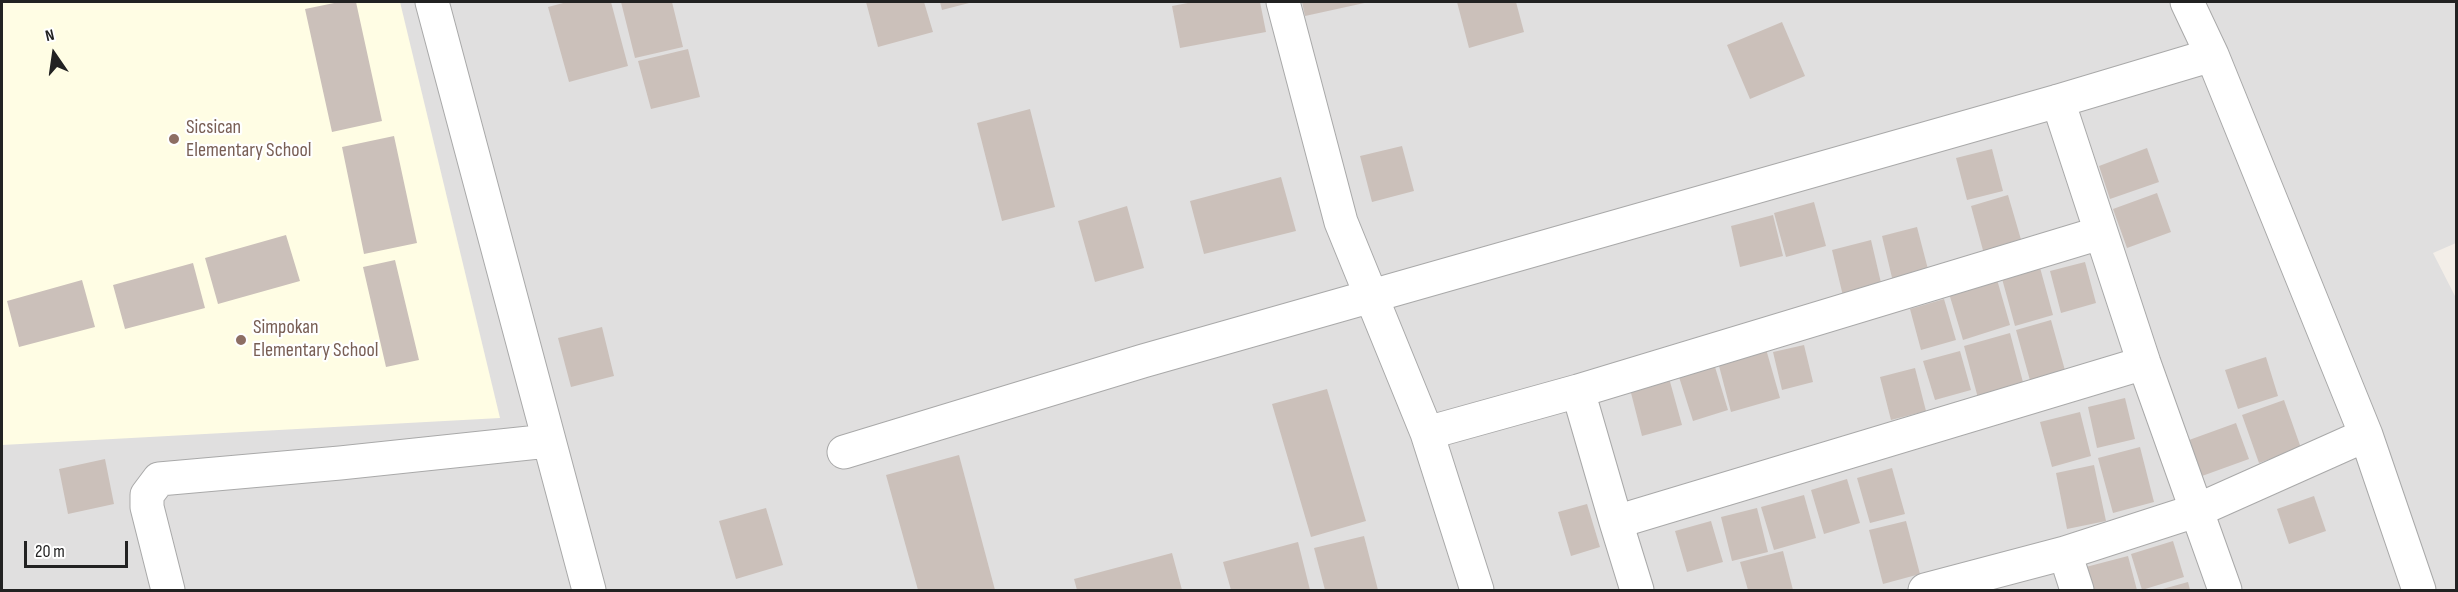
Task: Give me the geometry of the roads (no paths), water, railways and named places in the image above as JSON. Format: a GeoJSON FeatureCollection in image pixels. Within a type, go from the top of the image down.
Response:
{"type":"FeatureCollection","features":[{"type":"Feature","properties":{"kind":"street"},"geometry":{"type":"LineString","coordinates":[[1283,2],[1341,222],[1426,433],[1477,591]]}},
{"type":"Feature","properties":{"kind":"street"},"geometry":{"type":"LineString","coordinates":[[2187,2],[2212,55],[2366,435],[2419,591]]}},
{"type":"Feature","properties":{"kind":"street"},"geometry":{"type":"LineString","coordinates":[[441,3],[548,441],[589,591]]}},
{"type":"Feature","properties":{"kind":"street"},"geometry":{"type":"LineString","coordinates":[[844,452],[1143,361],[2058,101],[2212,55]]}},
{"type":"Feature","properties":{"kind":"street"},"geometry":{"type":"LineString","coordinates":[[2058,101],[2144,363],[2225,591]]}},
{"type":"Feature","properties":{"kind":"street"},"geometry":{"type":"LineString","coordinates":[[1426,433],[1578,391],[2100,233]]}},
{"type":"Feature","properties":{"kind":"street"},"geometry":{"type":"LineString","coordinates":[[1616,522],[2144,363]]}},
{"type":"Feature","properties":{"kind":"street"},"geometry":{"type":"LineString","coordinates":[[1578,391],[1637,591]]}},
{"type":"Feature","properties":{"kind":"street"},"geometry":{"type":"LineString","coordinates":[[1930,590],[2065,552],[2198,510],[2366,435]]}},
{"type":"Feature","properties":{"kind":"street"},"geometry":{"type":"LineString","coordinates":[[168,591],[147,507],[147,495],[159,480],[340,464],[548,441]]}},
{"type":"Feature","properties":{"kind":"street"},"geometry":{"type":"LineString","coordinates":[[2065,552],[2077,591]]}},
{"type":"Feature","properties":{"kind":"place","name":"Sicsican Elementary School"},"geometry":{"type":"Point","coordinates":[174,139]}},
{"type":"Feature","properties":{"kind":"place","name":"Simpokan Elementary School"},"geometry":{"type":"Point","coordinates":[241,340]}}]}
